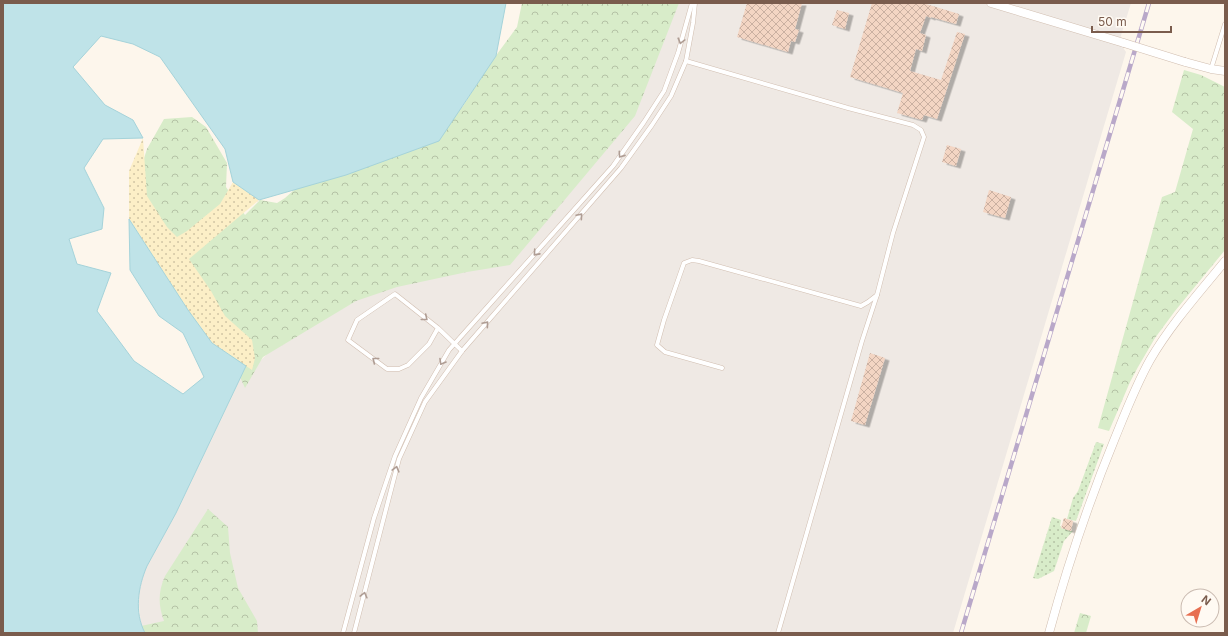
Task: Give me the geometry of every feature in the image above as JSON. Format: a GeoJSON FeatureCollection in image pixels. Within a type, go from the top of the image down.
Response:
{"type":"FeatureCollection","features":[{"type":"Feature","properties":{"kind":"street"},"geometry":{"type":"LineString","coordinates":[[992,3],[1186,62],[1225,71]]}},
{"type":"Feature","properties":{"kind":"street"},"geometry":{"type":"LineString","coordinates":[[1211,69],[1225,78]]}},
{"type":"Feature","properties":{"kind":"street"},"geometry":{"type":"LineString","coordinates":[[1048,633],[1100,473],[1137,386],[1151,360],[1168,334],[1225,261]]}},
{"type":"Feature","properties":{"kind":"lane"},"geometry":{"type":"LineString","coordinates":[[343,633],[374,518],[395,456],[421,398],[449,350],[618,160],[664,91],[678,53],[692,3]]}},
{"type":"Feature","properties":{"kind":"lane"},"geometry":{"type":"LineString","coordinates":[[354,633],[399,459],[425,402],[462,351],[622,168],[652,125],[671,96],[686,60],[695,3]]}},
{"type":"Feature","properties":{"kind":"lane"},"geometry":{"type":"LineString","coordinates":[[1211,69],[1225,24]]}},
{"type":"Feature","properties":{"kind":"lane"},"geometry":{"type":"LineString","coordinates":[[686,60],[848,108],[913,125],[921,130],[924,137],[893,233],[877,295],[862,341],[778,633]]}},
{"type":"Feature","properties":{"kind":"lane"},"geometry":{"type":"LineString","coordinates":[[722,368],[665,352],[657,345],[684,263],[687,261],[699,261],[861,306],[877,295]]}},
{"type":"Feature","properties":{"kind":"lane"},"geometry":{"type":"LineString","coordinates":[[438,328],[429,344],[408,365],[399,369],[387,369],[348,340],[357,320],[395,294],[438,328],[462,351]]}},
{"type":"Feature","properties":{"kind":"shaded area"},"geometry":{"type":"Polygon","coordinates":[[[667,3],[1131,3],[1119,42],[1126,52],[953,633],[145,633],[141,626],[139,604],[139,593],[143,575],[176,513],[246,366],[252,369],[299,323],[667,3]]]}},
{"type":"Feature","properties":{"kind":"green space"},"geometry":{"type":"Polygon","coordinates":[[[522,3],[679,3],[635,116],[510,265],[467,272],[397,287],[356,301],[263,357],[245,388],[220,333],[133,192],[147,149],[164,119],[192,117],[206,127],[227,163],[226,187],[245,215],[260,200],[277,203],[303,182],[433,133],[463,106],[489,65],[517,27],[522,3]]]}},
{"type":"Feature","properties":{"kind":"green space"},"geometry":{"type":"Polygon","coordinates":[[[1184,70],[1201,75],[1225,87],[1225,250],[1155,338],[1130,382],[1109,431],[1098,428],[1162,197],[1175,192],[1193,129],[1172,112],[1184,70]]]}},
{"type":"Feature","properties":{"kind":"green space"},"geometry":{"type":"Polygon","coordinates":[[[1096,442],[1104,444],[1076,521],[1067,519],[1073,498],[1078,491],[1096,442]]]}},
{"type":"Feature","properties":{"kind":"green space"},"geometry":{"type":"Polygon","coordinates":[[[208,509],[228,527],[230,553],[238,588],[257,621],[258,633],[145,633],[141,626],[164,621],[161,609],[160,593],[165,576],[208,509]]]}},
{"type":"Feature","properties":{"kind":"green space"},"geometry":{"type":"Polygon","coordinates":[[[1052,517],[1061,520],[1061,528],[1073,531],[1064,541],[1054,571],[1038,579],[1033,578],[1052,517]]]}},
{"type":"Feature","properties":{"kind":"green space"},"geometry":{"type":"Polygon","coordinates":[[[1080,613],[1091,616],[1086,633],[1074,633],[1080,613]]]}},
{"type":"Feature","properties":{"kind":"sand"},"geometry":{"type":"Polygon","coordinates":[[[143,138],[147,196],[167,227],[177,237],[187,231],[220,204],[233,182],[259,200],[189,259],[211,291],[225,316],[252,340],[255,358],[252,370],[212,343],[188,310],[129,219],[129,171],[143,138]]]}},
{"type":"Feature","properties":{"kind":"water"},"geometry":{"type":"Polygon","coordinates":[[[3,3],[506,3],[496,56],[439,141],[346,175],[259,200],[233,182],[225,149],[160,57],[133,44],[101,36],[73,67],[105,105],[133,120],[143,138],[103,139],[84,168],[104,208],[102,229],[69,239],[77,264],[111,273],[97,311],[134,361],[183,394],[204,377],[183,333],[159,316],[130,270],[129,219],[188,310],[212,343],[246,366],[176,513],[147,566],[141,582],[138,600],[139,617],[145,633],[3,633],[3,3]]]}},
{"type":"Feature","properties":{"kind":"building"},"geometry":{"type":"Polygon","coordinates":[[[747,3],[802,3],[795,29],[799,30],[795,42],[791,41],[788,52],[737,37],[747,3]]]}},
{"type":"Feature","properties":{"kind":"building"},"geometry":{"type":"Polygon","coordinates":[[[872,3],[923,3],[959,14],[956,24],[926,16],[920,33],[926,35],[922,51],[916,49],[910,71],[941,80],[957,32],[965,34],[937,119],[924,115],[922,120],[897,113],[903,93],[850,77],[872,3]]]}},
{"type":"Feature","properties":{"kind":"building"},"geometry":{"type":"Polygon","coordinates":[[[837,10],[849,13],[845,29],[832,25],[837,10]]]}},
{"type":"Feature","properties":{"kind":"building"},"geometry":{"type":"Polygon","coordinates":[[[947,145],[961,149],[956,166],[942,162],[947,145]]]}},
{"type":"Feature","properties":{"kind":"building"},"geometry":{"type":"Polygon","coordinates":[[[989,190],[1011,197],[1005,218],[983,212],[989,190]]]}},
{"type":"Feature","properties":{"kind":"building"},"geometry":{"type":"Polygon","coordinates":[[[870,353],[885,358],[865,425],[851,421],[870,353]]]}},
{"type":"Feature","properties":{"kind":"building"},"geometry":{"type":"Polygon","coordinates":[[[1064,518],[1073,521],[1071,531],[1061,528],[1064,518]]]}},
{"type":"Feature","properties":{"kind":"railway"},"geometry":{"type":"LineString","coordinates":[[961,633],[1149,3]]}}]}
